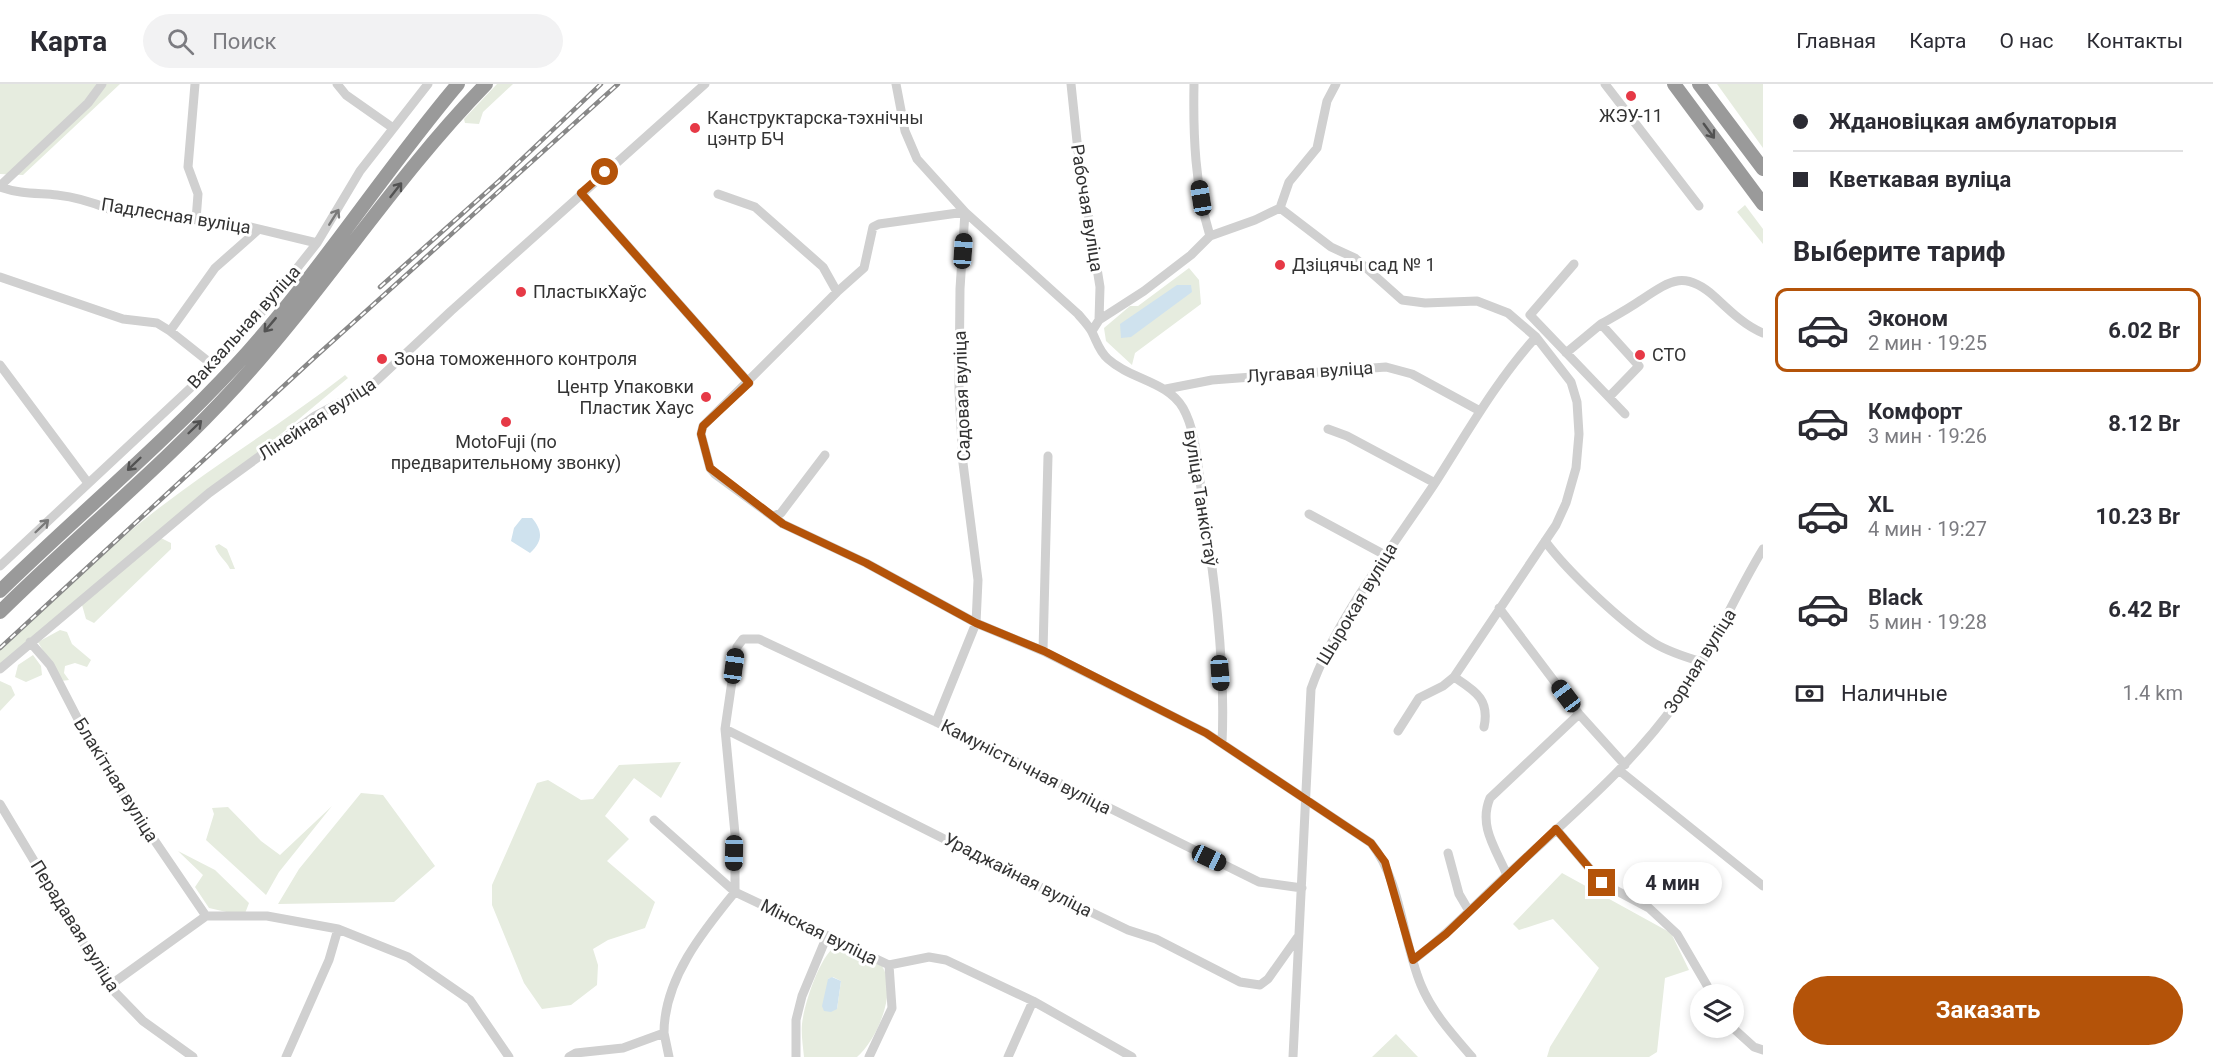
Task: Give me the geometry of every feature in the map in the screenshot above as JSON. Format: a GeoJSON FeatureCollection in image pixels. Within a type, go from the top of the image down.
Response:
{"type":"FeatureCollection","features":[{"type":"Feature","properties":{"kind":"highway"},"geometry":{"type":"LineString","coordinates":[[0,591],[236,364],[321,263],[369,196],[458,84]]}},
{"type":"Feature","properties":{"kind":"highway"},"geometry":{"type":"LineString","coordinates":[[0,612],[236,386],[317,290],[433,143],[486,84]]}},
{"type":"Feature","properties":{"kind":"highway"},"geometry":{"type":"LineString","coordinates":[[1674,84],[1763,204]]}},
{"type":"Feature","properties":{"kind":"highway"},"geometry":{"type":"LineString","coordinates":[[1699,84],[1763,169]]}},
{"type":"Feature","properties":{"kind":"street"},"geometry":{"type":"LineString","coordinates":[[0,186],[88,103],[102,84]]}},
{"type":"Feature","properties":{"kind":"street"},"geometry":{"type":"LineString","coordinates":[[195,84],[188,166],[198,194],[196,220]]}},
{"type":"Feature","properties":{"kind":"street"},"geometry":{"type":"LineString","coordinates":[[337,84],[346,95],[393,128]]}},
{"type":"Feature","properties":{"kind":"street","name":"Вакзальная вуліца"},"geometry":{"type":"LineString","coordinates":[[0,567],[214,366],[267,306],[317,243],[360,171],[428,84]]}},
{"type":"Feature","properties":{"kind":"street","name":"Лінейная вуліца"},"geometry":{"type":"LineString","coordinates":[[0,669],[209,493],[315,417],[371,386],[581,193],[705,84]]}},
{"type":"Feature","properties":{"kind":"street"},"geometry":{"type":"LineString","coordinates":[[896,84],[909,146],[917,159],[965,212],[1078,314],[1092,331],[1097,345],[1112,362],[1138,378],[1166,389]]}},
{"type":"Feature","properties":{"kind":"street","name":"Рабочая вуліца"},"geometry":{"type":"LineString","coordinates":[[1071,84],[1079,163],[1100,287],[1099,320]]}},
{"type":"Feature","properties":{"kind":"street"},"geometry":{"type":"LineString","coordinates":[[1194,84],[1193,124],[1198,184],[1210,236]]}},
{"type":"Feature","properties":{"kind":"street"},"geometry":{"type":"LineString","coordinates":[[1092,331],[1099,320],[1191,255],[1210,236],[1255,220],[1280,208],[1289,182],[1317,148],[1327,101],[1336,84]]}},
{"type":"Feature","properties":{"kind":"street"},"geometry":{"type":"LineString","coordinates":[[1605,84],[1699,206]]}},
{"type":"Feature","properties":{"kind":"street","name":"Падлесная вуліца"},"geometry":{"type":"LineString","coordinates":[[0,186],[17,193],[58,195],[89,200],[109,208],[258,230],[317,243]]}},
{"type":"Feature","properties":{"kind":"street"},"geometry":{"type":"LineString","coordinates":[[581,193],[749,383]]}},
{"type":"Feature","properties":{"kind":"street"},"geometry":{"type":"LineString","coordinates":[[718,194],[755,207],[823,267],[837,292]]}},
{"type":"Feature","properties":{"kind":"street"},"geometry":{"type":"LineString","coordinates":[[1280,208],[1331,247],[1355,258],[1402,300],[1425,303],[1477,301],[1495,306],[1508,313],[1536,337],[1565,371],[1577,402],[1579,417],[1577,460],[1566,503],[1545,541],[1454,677],[1443,686],[1419,698],[1398,731]]}},
{"type":"Feature","properties":{"kind":"street"},"geometry":{"type":"LineString","coordinates":[[965,212],[879,224],[873,227],[864,268],[837,292],[749,383],[712,416],[701,434],[710,468],[715,474],[796,532],[866,563],[976,623],[1044,651],[1222,743],[1371,843],[1385,862],[1413,960],[1429,1002],[1472,1057]]}},
{"type":"Feature","properties":{"kind":"street","name":"Садовая вуліца"},"geometry":{"type":"LineString","coordinates":[[936,722],[976,623],[978,580],[963,463],[959,391],[960,289],[965,212]]}},
{"type":"Feature","properties":{"kind":"street"},"geometry":{"type":"LineString","coordinates":[[170,331],[214,268],[258,230]]}},
{"type":"Feature","properties":{"kind":"street"},"geometry":{"type":"LineString","coordinates":[[1574,264],[1530,315],[1625,414]]}},
{"type":"Feature","properties":{"kind":"street"},"geometry":{"type":"LineString","coordinates":[[0,277],[114,316],[157,323],[214,366]]}},
{"type":"Feature","properties":{"kind":"street"},"geometry":{"type":"LineString","coordinates":[[1566,353],[1601,324],[1674,280],[1694,282],[1744,322],[1763,333]]}},
{"type":"Feature","properties":{"kind":"street"},"geometry":{"type":"LineString","coordinates":[[1601,324],[1639,366],[1609,397]]}},
{"type":"Feature","properties":{"kind":"street","name":"Шырокая вуліца"},"geometry":{"type":"LineString","coordinates":[[1293,1057],[1297,938],[1302,888],[1311,689],[1330,646],[1385,555],[1435,483],[1503,377],[1536,337]]}},
{"type":"Feature","properties":{"kind":"street"},"geometry":{"type":"LineString","coordinates":[[0,365],[88,483]]}},
{"type":"Feature","properties":{"kind":"street","name":"Лугавая вуліца"},"geometry":{"type":"LineString","coordinates":[[1166,389],[1212,380],[1386,367],[1412,374],[1480,411]]}},
{"type":"Feature","properties":{"kind":"street","name":"вуліца Танкістаў"},"geometry":{"type":"LineString","coordinates":[[1166,389],[1183,409],[1189,423],[1198,475],[1212,566],[1223,716],[1222,743]]}},
{"type":"Feature","properties":{"kind":"street"},"geometry":{"type":"LineString","coordinates":[[1328,429],[1347,436],[1435,483]]}},
{"type":"Feature","properties":{"kind":"street"},"geometry":{"type":"LineString","coordinates":[[770,514],[781,513],[825,455]]}},
{"type":"Feature","properties":{"kind":"street"},"geometry":{"type":"LineString","coordinates":[[1044,651],[1048,456]]}},
{"type":"Feature","properties":{"kind":"street"},"geometry":{"type":"LineString","coordinates":[[1309,514],[1385,555]]}},
{"type":"Feature","properties":{"kind":"street"},"geometry":{"type":"LineString","coordinates":[[1545,541],[1573,573],[1642,634],[1669,651],[1702,662]]}},
{"type":"Feature","properties":{"kind":"street","name":"Зорная вуліца"},"geometry":{"type":"LineString","coordinates":[[1413,960],[1446,934],[1623,768],[1656,731],[1702,662],[1763,549]]}},
{"type":"Feature","properties":{"kind":"street"},"geometry":{"type":"LineString","coordinates":[[1499,608],[1623,768],[1763,886]]}},
{"type":"Feature","properties":{"kind":"street","name":"Камуністычная вуліца"},"geometry":{"type":"LineString","coordinates":[[725,729],[736,647],[742,639],[752,638],[936,722],[1259,882],[1302,888]]}},
{"type":"Feature","properties":{"kind":"street","name":"Блакітная вуліца"},"geometry":{"type":"LineString","coordinates":[[30,642],[50,665],[97,756],[206,916]]}},
{"type":"Feature","properties":{"kind":"street"},"geometry":{"type":"LineString","coordinates":[[1454,677],[1482,700],[1487,712],[1484,727]]}},
{"type":"Feature","properties":{"kind":"street"},"geometry":{"type":"LineString","coordinates":[[1507,875],[1486,827],[1485,812],[1490,798],[1579,714]]}},
{"type":"Feature","properties":{"kind":"street"},"geometry":{"type":"LineString","coordinates":[[669,1057],[664,1033],[664,1014],[675,981],[717,914],[735,892],[735,834],[725,729]]}},
{"type":"Feature","properties":{"kind":"street","name":"Ураджайная вуліца"},"geometry":{"type":"LineString","coordinates":[[725,729],[1072,903],[1128,930],[1156,939],[1240,982],[1260,985],[1268,979],[1297,938]]}},
{"type":"Feature","properties":{"kind":"street","name":"Перадавая вуліца"},"geometry":{"type":"LineString","coordinates":[[0,804],[109,986],[143,1021],[193,1057]]}},
{"type":"Feature","properties":{"kind":"street","name":"Мінская вуліца"},"geometry":{"type":"LineString","coordinates":[[654,820],[735,892],[889,965],[929,957],[946,960],[1033,1001],[1132,1057]]}},
{"type":"Feature","properties":{"kind":"street"},"geometry":{"type":"LineString","coordinates":[[1556,829],[1602,883],[1649,908],[1677,934],[1706,984]]}},
{"type":"Feature","properties":{"kind":"street"},"geometry":{"type":"LineString","coordinates":[[1448,853],[1459,894],[1469,911]]}},
{"type":"Feature","properties":{"kind":"street"},"geometry":{"type":"LineString","coordinates":[[109,986],[206,916],[267,916],[338,929],[408,957],[470,1000],[510,1057]]}},
{"type":"Feature","properties":{"kind":"street"},"geometry":{"type":"LineString","coordinates":[[286,1057],[329,960],[338,929]]}},
{"type":"Feature","properties":{"kind":"street"},"geometry":{"type":"LineString","coordinates":[[796,1057],[796,1020],[802,996],[827,936]]}},
{"type":"Feature","properties":{"kind":"street"},"geometry":{"type":"LineString","coordinates":[[869,1057],[892,1008],[889,965]]}},
{"type":"Feature","properties":{"kind":"street"},"geometry":{"type":"LineString","coordinates":[[1008,1057],[1033,1001]]}},
{"type":"Feature","properties":{"kind":"street"},"geometry":{"type":"LineString","coordinates":[[569,1057],[576,1053],[624,1048],[664,1033]]}},
{"type":"Feature","properties":{"kind":"street"},"geometry":{"type":"LineString","coordinates":[[1744,1036],[1759,1048],[1759,1057]]}},
{"type":"Feature","properties":{"kind":"shaded area"},"geometry":{"type":"Polygon","coordinates":[[[0,84],[120,84],[23,175],[0,174],[0,84]]]}},
{"type":"Feature","properties":{"kind":"shaded area"},"geometry":{"type":"Polygon","coordinates":[[[497,84],[513,84],[483,112],[479,124],[465,123],[464,119],[497,84]]]}},
{"type":"Feature","properties":{"kind":"shaded area"},"geometry":{"type":"Polygon","coordinates":[[[1717,84],[1763,84],[1763,148],[1717,84]]]}},
{"type":"Feature","properties":{"kind":"shaded area"},"geometry":{"type":"Polygon","coordinates":[[[1745,205],[1763,229],[1763,244],[1737,212],[1745,205]]]}},
{"type":"Feature","properties":{"kind":"shaded area"},"geometry":{"type":"Polygon","coordinates":[[[1189,268],[1199,280],[1201,304],[1135,353],[1132,365],[1106,341],[1104,328],[1130,306],[1138,306],[1189,268]]]}},
{"type":"Feature","properties":{"kind":"shaded area"},"geometry":{"type":"Polygon","coordinates":[[[345,375],[348,378],[0,669],[0,650],[118,542],[160,507],[345,375]]]}},
{"type":"Feature","properties":{"kind":"shaded area"},"geometry":{"type":"Polygon","coordinates":[[[161,538],[171,543],[171,549],[94,623],[86,619],[82,605],[161,538]]]}},
{"type":"Feature","properties":{"kind":"shaded area"},"geometry":{"type":"Polygon","coordinates":[[[219,544],[227,549],[235,569],[230,569],[218,553],[215,546],[219,544]]]}},
{"type":"Feature","properties":{"kind":"shaded area"},"geometry":{"type":"Polygon","coordinates":[[[60,630],[67,632],[72,644],[91,660],[87,667],[75,663],[65,666],[64,673],[69,680],[61,681],[38,642],[60,630]]]}},
{"type":"Feature","properties":{"kind":"shaded area"},"geometry":{"type":"Polygon","coordinates":[[[33,655],[41,666],[42,675],[26,682],[15,677],[18,665],[33,655]]]}},
{"type":"Feature","properties":{"kind":"shaded area"},"geometry":{"type":"Polygon","coordinates":[[[0,681],[11,686],[15,695],[0,711],[0,681]]]}},
{"type":"Feature","properties":{"kind":"shaded area"},"geometry":{"type":"Polygon","coordinates":[[[681,762],[661,798],[634,778],[605,816],[629,839],[607,861],[655,902],[645,928],[608,940],[593,949],[598,965],[597,985],[571,1005],[542,1009],[524,983],[492,905],[492,885],[537,783],[548,780],[581,800],[593,799],[619,765],[681,762]]]}},
{"type":"Feature","properties":{"kind":"shaded area"},"geometry":{"type":"Polygon","coordinates":[[[361,793],[383,795],[435,866],[394,902],[278,904],[299,869],[361,793]]]}},
{"type":"Feature","properties":{"kind":"shaded area"},"geometry":{"type":"Polygon","coordinates":[[[332,806],[279,872],[266,895],[206,840],[214,814],[212,808],[228,807],[261,841],[280,855],[332,806]]]}},
{"type":"Feature","properties":{"kind":"shaded area"},"geometry":{"type":"Polygon","coordinates":[[[178,851],[215,870],[249,903],[244,916],[209,908],[195,887],[203,875],[178,851]]]}},
{"type":"Feature","properties":{"kind":"shaded area"},"geometry":{"type":"Polygon","coordinates":[[[1562,873],[1671,933],[1689,970],[1665,978],[1657,1052],[1649,1057],[1547,1057],[1550,1047],[1599,968],[1553,919],[1519,930],[1513,924],[1562,873]]]}},
{"type":"Feature","properties":{"kind":"shaded area"},"geometry":{"type":"Polygon","coordinates":[[[839,944],[882,966],[888,988],[883,1014],[872,1039],[857,1057],[804,1057],[803,1015],[814,979],[832,949],[839,944]],[[833,977],[828,979],[837,1009],[841,981],[833,977]]]}},
{"type":"Feature","properties":{"kind":"shaded area"},"geometry":{"type":"Polygon","coordinates":[[[1396,1034],[1418,1057],[1372,1057],[1396,1034]]]}},
{"type":"Feature","properties":{"kind":"water"},"geometry":{"type":"Polygon","coordinates":[[[1177,285],[1191,285],[1192,292],[1131,337],[1121,338],[1120,324],[1177,285]]]}},
{"type":"Feature","properties":{"kind":"water"},"geometry":{"type":"Polygon","coordinates":[[[522,518],[532,518],[540,532],[539,540],[530,553],[511,541],[514,528],[522,518]]]}},
{"type":"Feature","properties":{"kind":"water"},"geometry":{"type":"Polygon","coordinates":[[[832,977],[841,981],[837,1009],[831,1012],[824,1011],[822,1006],[828,979],[832,977]]]}},
{"type":"Feature","properties":{"kind":"railway"},"geometry":{"type":"LineString","coordinates":[[380,287],[499,181],[601,84]]}},
{"type":"Feature","properties":{"kind":"railway"},"geometry":{"type":"LineString","coordinates":[[0,648],[314,358],[618,84]]}},
{"type":"Feature","properties":{"kind":"place","name":"ЖЭУ-11"},"geometry":{"type":"Point","coordinates":[1631,96]}},
{"type":"Feature","properties":{"kind":"place","name":"Канструктарска-тэхнічны цэнтр БЧ"},"geometry":{"type":"Point","coordinates":[695,128]}},
{"type":"Feature","properties":{"kind":"place","name":"Дзіцячы сад № 1"},"geometry":{"type":"Point","coordinates":[1280,265]}},
{"type":"Feature","properties":{"kind":"place","name":"ПластыкХаўс"},"geometry":{"type":"Point","coordinates":[521,292]}},
{"type":"Feature","properties":{"kind":"place","name":"СТО"},"geometry":{"type":"Point","coordinates":[1640,355]}},
{"type":"Feature","properties":{"kind":"place","name":"Зона томоженного контроля"},"geometry":{"type":"Point","coordinates":[382,359]}},
{"type":"Feature","properties":{"kind":"place","name":"Центр Упаковки Пластик Хаус"},"geometry":{"type":"Point","coordinates":[706,397]}},
{"type":"Feature","properties":{"kind":"place","name":"MotoFuji (по предварительному звонку)"},"geometry":{"type":"Point","coordinates":[506,422]}},
{"type":"Feature","properties":{"kind":"route"},"geometry":{"type":"LineString","coordinates":[[605,172],[581,193],[749,383],[703,426],[701,434],[710,468],[783,524],[866,563],[976,623],[1044,651],[1206,733],[1371,843],[1385,862],[1413,960],[1446,934],[1556,829],[1602,883]]}}]}
